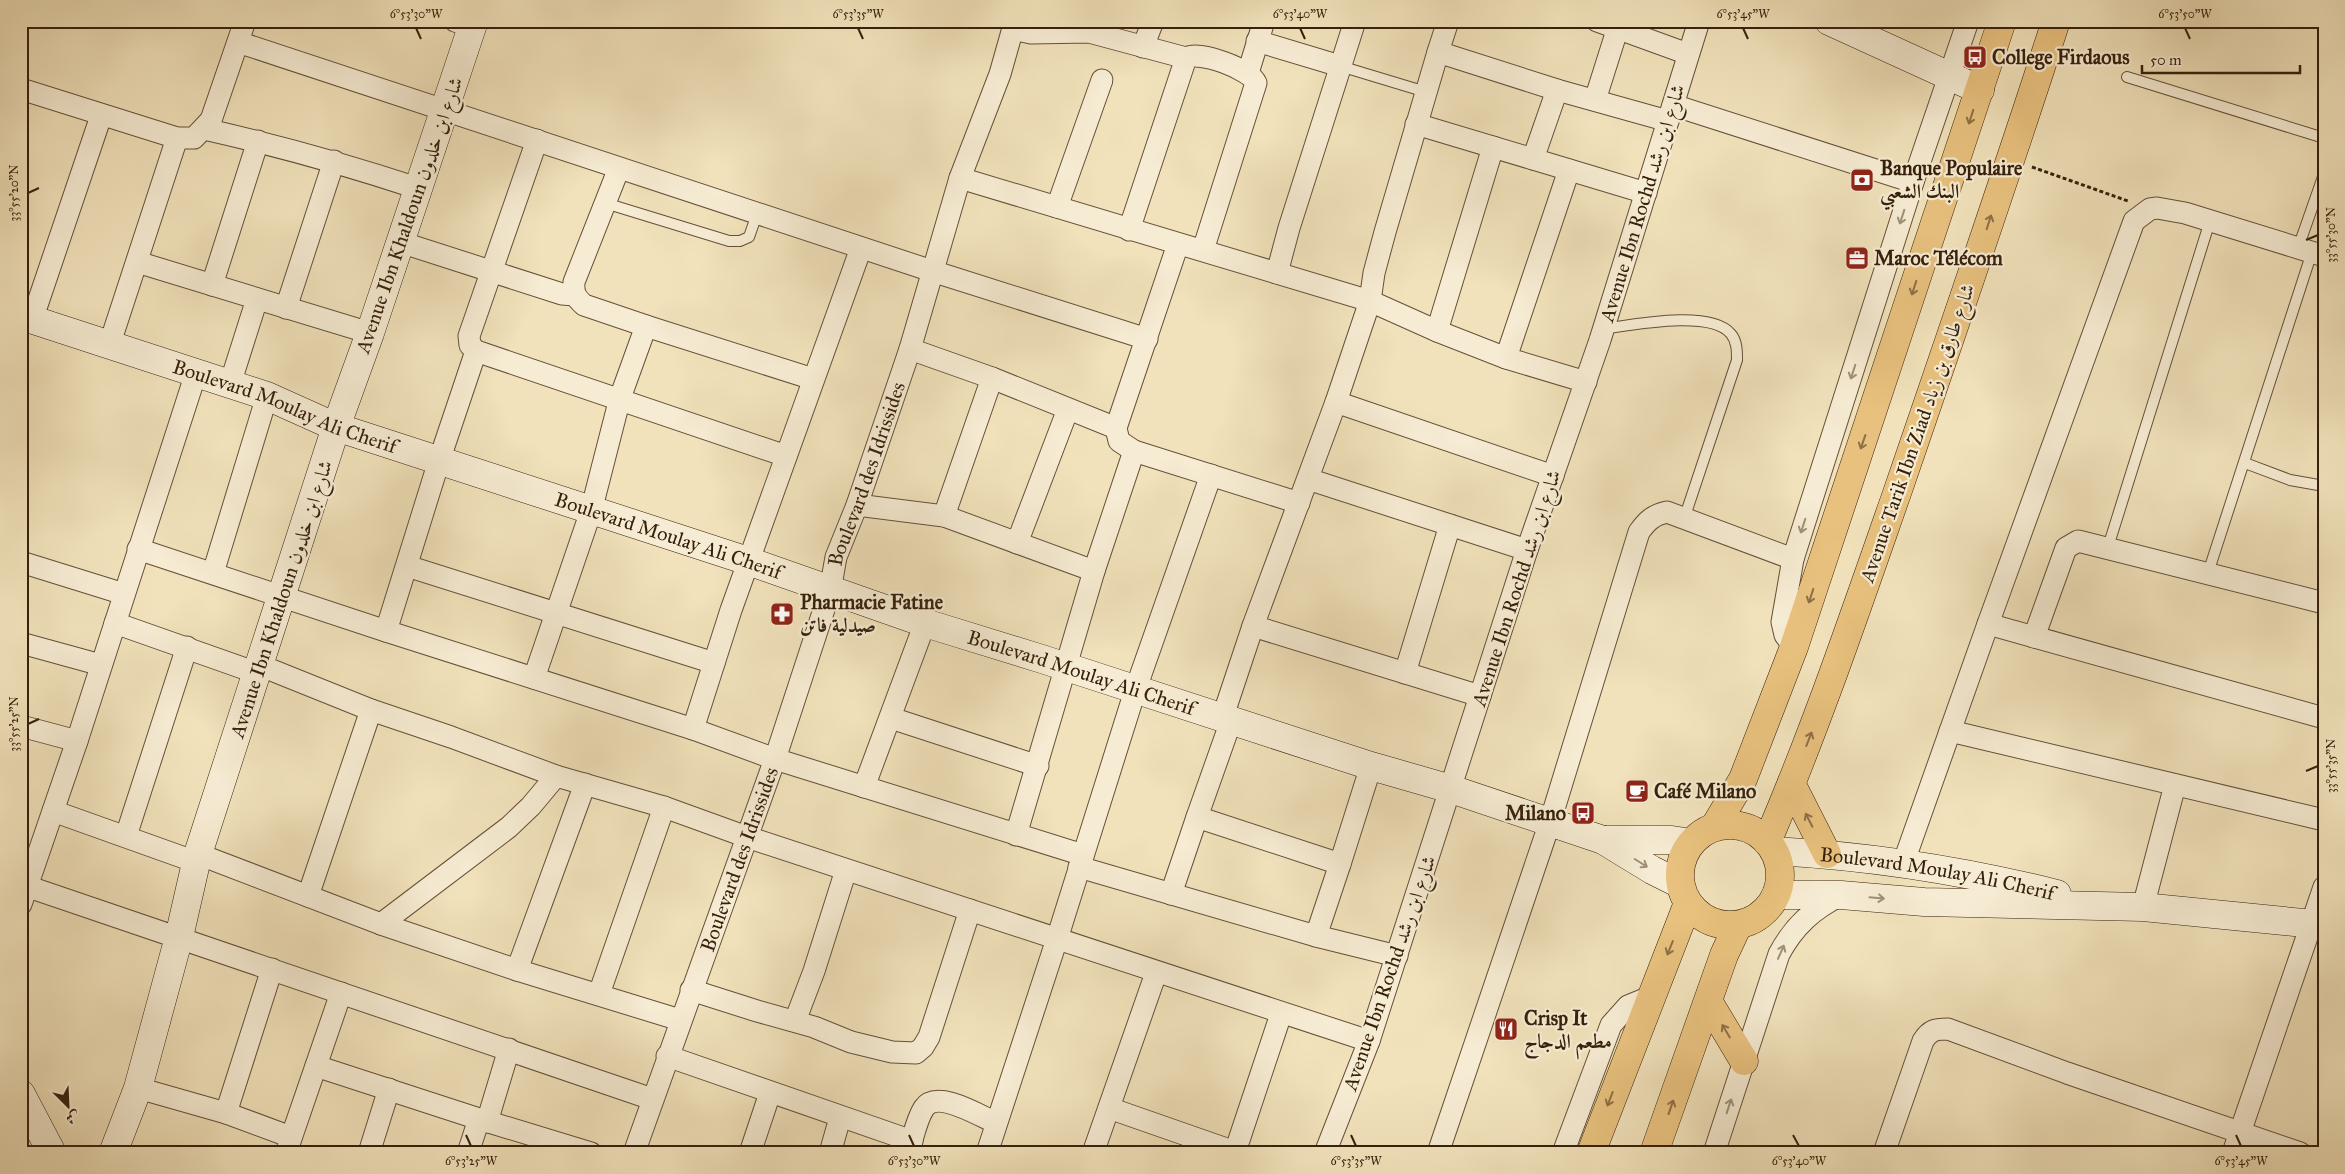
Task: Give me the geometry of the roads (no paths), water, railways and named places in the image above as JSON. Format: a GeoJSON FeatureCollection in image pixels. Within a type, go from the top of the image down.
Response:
{"type":"FeatureCollection","features":[{"type":"Feature","properties":{"kind":"main road"},"geometry":{"type":"LineString","coordinates":[[1715,826],[1743,779],[1794,647],[2002,21]]}},
{"type":"Feature","properties":{"kind":"main road","name":"Avenue Tarik Ibn Ziad شارع طارق بن زياد"},"geometry":{"type":"LineString","coordinates":[[1771,846],[1876,552],[2056,21]]}},
{"type":"Feature","properties":{"kind":"main road"},"geometry":{"type":"LineString","coordinates":[[1682,841],[1715,826],[1731,824],[1747,827],[1762,835],[1771,846],[1779,863],[1780,879],[1776,895],[1767,909],[1754,919],[1738,925],[1722,925],[1706,920],[1692,910],[1684,893],[1680,862],[1682,841],[1743,779]]}},
{"type":"Feature","properties":{"kind":"main road"},"geometry":{"type":"LineString","coordinates":[[1792,785],[1827,854]]}},
{"type":"Feature","properties":{"kind":"main road"},"geometry":{"type":"LineString","coordinates":[[1591,1153],[1650,997],[1684,893]]}},
{"type":"Feature","properties":{"kind":"main road"},"geometry":{"type":"LineString","coordinates":[[1654,1153],[1724,955],[1738,925]]}},
{"type":"Feature","properties":{"kind":"main road"},"geometry":{"type":"LineString","coordinates":[[1708,1001],[1744,1062]]}},
{"type":"Feature","properties":{"kind":"street"},"geometry":{"type":"LineString","coordinates":[[21,89],[101,116],[177,138],[194,138],[211,120],[245,21]]}},
{"type":"Feature","properties":{"kind":"street"},"geometry":{"type":"LineString","coordinates":[[1143,47],[1153,21]]}},
{"type":"Feature","properties":{"kind":"street"},"geometry":{"type":"LineString","coordinates":[[1277,273],[1289,228],[1355,21]]}},
{"type":"Feature","properties":{"kind":"street"},"geometry":{"type":"LineString","coordinates":[[1170,894],[1197,817],[1253,626],[1336,402],[1370,301],[1374,273],[1416,124],[1448,21]]}},
{"type":"Feature","properties":{"kind":"street"},"geometry":{"type":"LineString","coordinates":[[1597,21],[1619,24],[1688,54]]}},
{"type":"Feature","properties":{"kind":"street","name":"Avenue Ibn Rochd شارع ابن رشد"},"geometry":{"type":"LineString","coordinates":[[1326,1153],[1369,1041],[1527,550],[1586,382],[1699,21]]}},
{"type":"Feature","properties":{"kind":"street"},"geometry":{"type":"LineString","coordinates":[[1829,21],[1980,90]]}},
{"type":"Feature","properties":{"kind":"street"},"geometry":{"type":"LineString","coordinates":[[1794,647],[1785,635],[1782,622],[1793,559],[1913,182],[1968,21]]}},
{"type":"Feature","properties":{"kind":"street","name":"Avenue Ibn Khaldoun شارع ابن خلدون"},"geometry":{"type":"LineString","coordinates":[[113,1153],[138,1088],[179,937],[197,858],[336,428],[370,333],[444,110],[467,23]]}},
{"type":"Feature","properties":{"kind":"street"},"geometry":{"type":"LineString","coordinates":[[1595,100],[1619,24]]}},
{"type":"Feature","properties":{"kind":"street"},"geometry":{"type":"LineString","coordinates":[[1014,25],[1038,33],[1089,32],[1186,58],[1197,55],[1248,73],[1254,78],[1255,88],[1203,250]]}},
{"type":"Feature","properties":{"kind":"street","name":"Boulevard des Idrissides"},"geometry":{"type":"LineString","coordinates":[[634,1153],[667,1056],[775,759],[830,591],[836,557],[858,505],[910,348],[960,178],[1000,74],[1014,25]]}},
{"type":"Feature","properties":{"kind":"street"},"geometry":{"type":"LineString","coordinates":[[1248,73],[1261,31],[1340,66]]}},
{"type":"Feature","properties":{"kind":"street"},"geometry":{"type":"LineString","coordinates":[[238,42],[861,248],[1147,339]]}},
{"type":"Feature","properties":{"kind":"street"},"geometry":{"type":"LineString","coordinates":[[1438,52],[1558,90],[1595,100],[1670,113],[1913,182]]}},
{"type":"Feature","properties":{"kind":"street"},"geometry":{"type":"LineString","coordinates":[[1129,230],[1186,58]]}},
{"type":"Feature","properties":{"kind":"street"},"geometry":{"type":"LineString","coordinates":[[1057,208],[1102,80]]}},
{"type":"Feature","properties":{"kind":"street"},"geometry":{"type":"LineString","coordinates":[[1534,159],[1558,90]]}},
{"type":"Feature","properties":{"kind":"street"},"geometry":{"type":"LineString","coordinates":[[27,318],[101,116]]}},
{"type":"Feature","properties":{"kind":"street"},"geometry":{"type":"LineString","coordinates":[[1416,124],[1646,193]]}},
{"type":"Feature","properties":{"kind":"street"},"geometry":{"type":"LineString","coordinates":[[204,129],[334,161],[417,188]]}},
{"type":"Feature","properties":{"kind":"street"},"geometry":{"type":"LineString","coordinates":[[109,346],[177,138]]}},
{"type":"Feature","properties":{"kind":"street"},"geometry":{"type":"LineString","coordinates":[[536,140],[469,336],[470,345],[476,351],[620,398],[786,456]]}},
{"type":"Feature","properties":{"kind":"street"},"geometry":{"type":"LineString","coordinates":[[212,285],[258,141]]}},
{"type":"Feature","properties":{"kind":"street"},"geometry":{"type":"LineString","coordinates":[[1437,331],[1493,147]]}},
{"type":"Feature","properties":{"kind":"street"},"geometry":{"type":"LineString","coordinates":[[286,308],[334,161]]}},
{"type":"Feature","properties":{"kind":"street"},"geometry":{"type":"LineString","coordinates":[[619,168],[574,282],[575,295],[584,305],[814,379]]}},
{"type":"Feature","properties":{"kind":"street"},"geometry":{"type":"LineString","coordinates":[[1506,358],[1570,170]]}},
{"type":"Feature","properties":{"kind":"street"},"geometry":{"type":"LineString","coordinates":[[960,178],[1370,301],[1437,331],[1506,358],[1586,382]]}},
{"type":"Feature","properties":{"kind":"street"},"geometry":{"type":"LineString","coordinates":[[1903,864],[2134,221],[2150,209],[2166,210],[2210,221],[2311,252]]}},
{"type":"Feature","properties":{"kind":"street"},"geometry":{"type":"LineString","coordinates":[[400,242],[493,270],[562,294],[575,295]]}},
{"type":"Feature","properties":{"kind":"street"},"geometry":{"type":"LineString","coordinates":[[1178,244],[1116,428],[1119,442],[1134,451],[1299,503]]}},
{"type":"Feature","properties":{"kind":"street"},"geometry":{"type":"LineString","coordinates":[[693,729],[748,561],[861,248]]}},
{"type":"Feature","properties":{"kind":"street"},"geometry":{"type":"LineString","coordinates":[[136,262],[370,333]]}},
{"type":"Feature","properties":{"kind":"street"},"geometry":{"type":"LineString","coordinates":[[230,384],[257,299]]}},
{"type":"Feature","properties":{"kind":"street","name":"Boulevard Moulay Ali Cherif"},"geometry":{"type":"LineString","coordinates":[[27,318],[267,396],[336,428],[748,561],[925,623],[1371,766],[1451,789],[1603,840],[1652,870],[1684,893]]}},
{"type":"Feature","properties":{"kind":"street"},"geometry":{"type":"LineString","coordinates":[[534,678],[591,511],[620,398],[646,326]]}},
{"type":"Feature","properties":{"kind":"street"},"geometry":{"type":"LineString","coordinates":[[910,348],[992,378],[1116,428]]}},
{"type":"Feature","properties":{"kind":"street"},"geometry":{"type":"LineString","coordinates":[[386,631],[439,461],[476,351]]}},
{"type":"Feature","properties":{"kind":"street"},"geometry":{"type":"LineString","coordinates":[[196,373],[25,895],[179,937],[652,1099]]}},
{"type":"Feature","properties":{"kind":"street"},"geometry":{"type":"LineString","coordinates":[[944,516],[992,378]]}},
{"type":"Feature","properties":{"kind":"street"},"geometry":{"type":"LineString","coordinates":[[213,573],[267,396]]}},
{"type":"Feature","properties":{"kind":"street"},"geometry":{"type":"LineString","coordinates":[[1336,402],[1553,476]]}},
{"type":"Feature","properties":{"kind":"street"},"geometry":{"type":"LineString","coordinates":[[1017,543],[1068,409]]}},
{"type":"Feature","properties":{"kind":"street"},"geometry":{"type":"LineString","coordinates":[[1016,835],[1038,766],[1094,571],[1134,451]]}},
{"type":"Feature","properties":{"kind":"street"},"geometry":{"type":"LineString","coordinates":[[987,1153],[1135,691],[1211,475]]}},
{"type":"Feature","properties":{"kind":"street"},"geometry":{"type":"LineString","coordinates":[[1308,479],[1527,550]]}},
{"type":"Feature","properties":{"kind":"street"},"geometry":{"type":"LineString","coordinates":[[858,505],[944,516],[1094,571]]}},
{"type":"Feature","properties":{"kind":"street"},"geometry":{"type":"LineString","coordinates":[[1438,1153],[1550,822],[1639,532],[1646,521],[1656,514],[1667,512],[1793,559]]}},
{"type":"Feature","properties":{"kind":"street"},"geometry":{"type":"LineString","coordinates":[[1405,673],[1450,525]]}},
{"type":"Feature","properties":{"kind":"street"},"geometry":{"type":"LineString","coordinates":[[2034,637],[2066,548],[2078,540],[2324,603]]}},
{"type":"Feature","properties":{"kind":"street"},"geometry":{"type":"LineString","coordinates":[[138,549],[693,729],[775,759],[1016,835],[1170,894],[1316,936],[1397,956]]}},
{"type":"Feature","properties":{"kind":"street"},"geometry":{"type":"LineString","coordinates":[[21,562],[124,594]]}},
{"type":"Feature","properties":{"kind":"street"},"geometry":{"type":"LineString","coordinates":[[407,566],[714,663]]}},
{"type":"Feature","properties":{"kind":"street"},"geometry":{"type":"LineString","coordinates":[[115,623],[258,669],[556,776],[664,807],[746,837],[1281,1014],[1369,1041]]}},
{"type":"Feature","properties":{"kind":"street"},"geometry":{"type":"LineString","coordinates":[[864,787],[925,623]]}},
{"type":"Feature","properties":{"kind":"street"},"geometry":{"type":"LineString","coordinates":[[1988,624],[2324,718]]}},
{"type":"Feature","properties":{"kind":"street"},"geometry":{"type":"LineString","coordinates":[[1253,626],[1480,696]]}},
{"type":"Feature","properties":{"kind":"street"},"geometry":{"type":"LineString","coordinates":[[21,643],[101,665]]}},
{"type":"Feature","properties":{"kind":"street"},"geometry":{"type":"LineString","coordinates":[[126,836],[187,647]]}},
{"type":"Feature","properties":{"kind":"street"},"geometry":{"type":"LineString","coordinates":[[308,896],[370,710]]}},
{"type":"Feature","properties":{"kind":"street"},"geometry":{"type":"LineString","coordinates":[[891,718],[1038,766]]}},
{"type":"Feature","properties":{"kind":"street"},"geometry":{"type":"LineString","coordinates":[[21,726],[77,740]]}},
{"type":"Feature","properties":{"kind":"street"},"geometry":{"type":"LineString","coordinates":[[1950,731],[2324,820]]}},
{"type":"Feature","properties":{"kind":"street"},"geometry":{"type":"LineString","coordinates":[[1316,936],[1371,766]]}},
{"type":"Feature","properties":{"kind":"street"},"geometry":{"type":"LineString","coordinates":[[381,924],[509,828],[531,806],[556,776]]}},
{"type":"Feature","properties":{"kind":"street"},"geometry":{"type":"LineString","coordinates":[[517,970],[585,784]]}},
{"type":"Feature","properties":{"kind":"street"},"geometry":{"type":"LineString","coordinates":[[2143,907],[2175,784]]}},
{"type":"Feature","properties":{"kind":"street"},"geometry":{"type":"LineString","coordinates":[[599,994],[664,807]]}},
{"type":"Feature","properties":{"kind":"street"},"geometry":{"type":"LineString","coordinates":[[53,811],[308,896],[381,924],[517,970],[680,1020]]}},
{"type":"Feature","properties":{"kind":"street"},"geometry":{"type":"LineString","coordinates":[[1197,817],[1340,864]]}},
{"type":"Feature","properties":{"kind":"street","name":"Boulevard Moulay Ali Cherif"},"geometry":{"type":"LineString","coordinates":[[1603,840],[1682,841]]}},
{"type":"Feature","properties":{"kind":"street","name":"Boulevard Moulay Ali Cherif"},"geometry":{"type":"LineString","coordinates":[[1771,846],[1997,879],[2098,904]]}},
{"type":"Feature","properties":{"kind":"street"},"geometry":{"type":"LineString","coordinates":[[795,1021],[814,971],[846,870]]}},
{"type":"Feature","properties":{"kind":"street"},"geometry":{"type":"LineString","coordinates":[[2233,1153],[2318,925],[2324,887]]}},
{"type":"Feature","properties":{"kind":"street","name":"Boulevard Moulay Ali Cherif"},"geometry":{"type":"LineString","coordinates":[[1776,895],[1841,895],[1924,902],[2098,904],[2318,925]]}},
{"type":"Feature","properties":{"kind":"street"},"geometry":{"type":"LineString","coordinates":[[1714,1153],[1779,954],[1786,941],[1808,915],[1841,895]]}},
{"type":"Feature","properties":{"kind":"street"},"geometry":{"type":"LineString","coordinates":[[691,990],[757,1012],[795,1021],[874,1049],[916,1053],[923,1047],[929,1037],[970,910]]}},
{"type":"Feature","properties":{"kind":"street"},"geometry":{"type":"LineString","coordinates":[[226,1113],[272,969]]}},
{"type":"Feature","properties":{"kind":"street"},"geometry":{"type":"LineString","coordinates":[[1092,1153],[1156,973]]}},
{"type":"Feature","properties":{"kind":"street"},"geometry":{"type":"LineString","coordinates":[[138,1088],[226,1113],[288,1145],[341,992]]}},
{"type":"Feature","properties":{"kind":"street"},"geometry":{"type":"LineString","coordinates":[[1563,1153],[1611,1025],[1628,1006],[1650,997]]}},
{"type":"Feature","properties":{"kind":"street"},"geometry":{"type":"LineString","coordinates":[[1109,1108],[1236,1152],[1281,1014]]}},
{"type":"Feature","properties":{"kind":"street"},"geometry":{"type":"LineString","coordinates":[[1884,1153],[1923,1041],[1929,1033],[1940,1029],[1948,1029],[2300,1153]]}},
{"type":"Feature","properties":{"kind":"street"},"geometry":{"type":"LineString","coordinates":[[468,1153],[483,1120],[509,1049]]}},
{"type":"Feature","properties":{"kind":"street"},"geometry":{"type":"LineString","coordinates":[[667,1056],[840,1118],[910,1147],[925,1106],[938,1100],[996,1123]]}},
{"type":"Feature","properties":{"kind":"street"},"geometry":{"type":"LineString","coordinates":[[316,1066],[483,1120],[559,1148],[590,1153]]}},
{"type":"Feature","properties":{"kind":"street"},"geometry":{"type":"LineString","coordinates":[[369,1153],[389,1089]]}},
{"type":"Feature","properties":{"kind":"street"},"geometry":{"type":"LineString","coordinates":[[750,1153],[770,1093]]}},
{"type":"Feature","properties":{"kind":"street"},"geometry":{"type":"LineString","coordinates":[[21,1094],[28,1132],[52,1153]]}},
{"type":"Feature","properties":{"kind":"street"},"geometry":{"type":"LineString","coordinates":[[830,1153],[840,1118]]}},
{"type":"Feature","properties":{"kind":"lane"},"geometry":{"type":"LineString","coordinates":[[1340,66],[1426,92]]}},
{"type":"Feature","properties":{"kind":"lane"},"geometry":{"type":"LineString","coordinates":[[2127,76],[2324,138]]}},
{"type":"Feature","properties":{"kind":"lane"},"geometry":{"type":"LineString","coordinates":[[2208,573],[2245,463],[2311,252],[2324,174]]}},
{"type":"Feature","properties":{"kind":"lane"},"geometry":{"type":"LineString","coordinates":[[605,203],[729,240],[740,241],[750,237],[757,214]]}},
{"type":"Feature","properties":{"kind":"lane"},"geometry":{"type":"LineString","coordinates":[[2108,548],[2210,221]]}},
{"type":"Feature","properties":{"kind":"lane"},"geometry":{"type":"LineString","coordinates":[[1603,329],[1672,319],[1696,320],[1724,328],[1732,334],[1736,346],[1737,360],[1684,518]]}},
{"type":"Feature","properties":{"kind":"lane"},"geometry":{"type":"LineString","coordinates":[[2245,463],[2290,480],[2324,486]]}},
{"type":"Feature","properties":{"kind":"place","name":"College Firdaous"},"geometry":{"type":"Point","coordinates":[1975,57]}},
{"type":"Feature","properties":{"kind":"place","name":"Banque Populaire البنك الشعبي"},"geometry":{"type":"Point","coordinates":[1862,180]}},
{"type":"Feature","properties":{"kind":"place","name":"Maroc Télécom"},"geometry":{"type":"Point","coordinates":[1857,258]}},
{"type":"Feature","properties":{"kind":"place","name":"Pharmacie Fatine صيدلية فاتن"},"geometry":{"type":"Point","coordinates":[782,614]}},
{"type":"Feature","properties":{"kind":"place","name":"Café Milano"},"geometry":{"type":"Point","coordinates":[1637,791]}},
{"type":"Feature","properties":{"kind":"place","name":"Milano"},"geometry":{"type":"Point","coordinates":[1583,813]}},
{"type":"Feature","properties":{"kind":"place","name":"Crisp It مطعم الدجاج"},"geometry":{"type":"Point","coordinates":[1506,1029]}}]}
